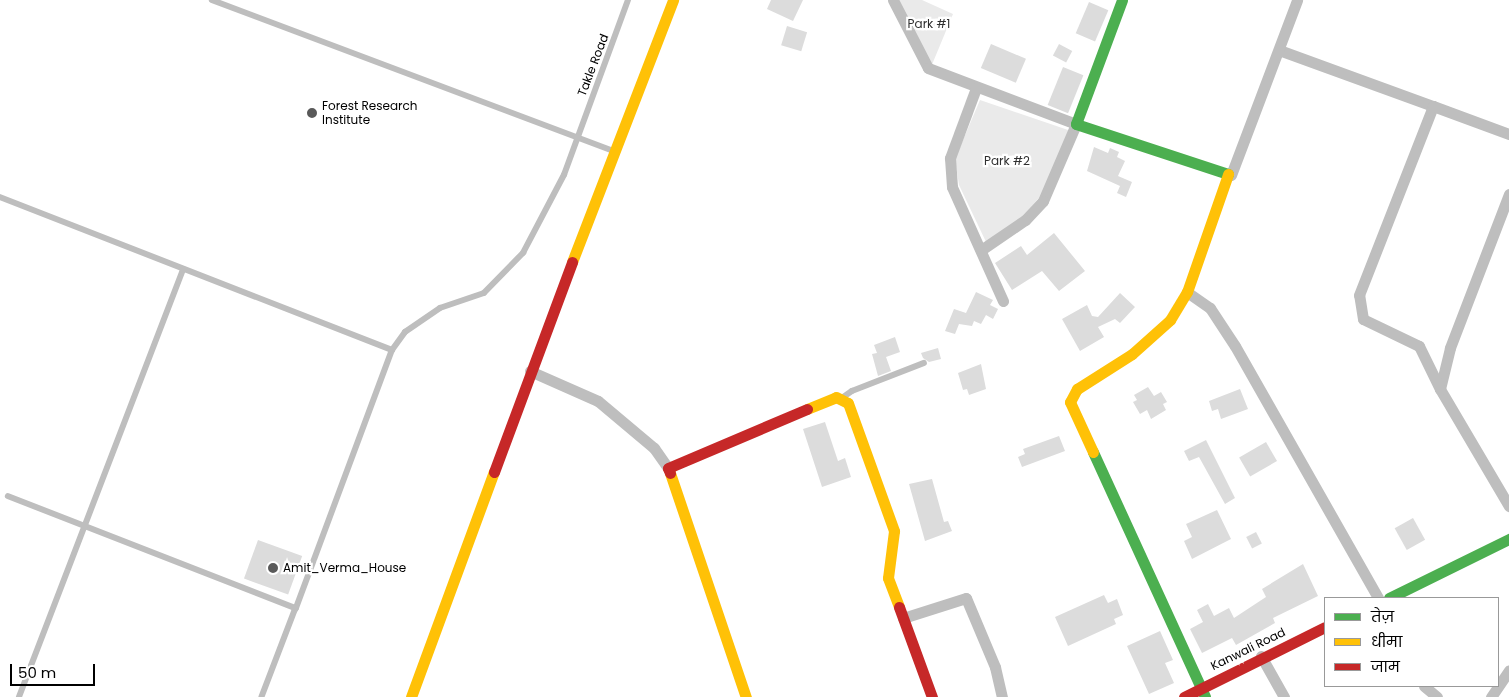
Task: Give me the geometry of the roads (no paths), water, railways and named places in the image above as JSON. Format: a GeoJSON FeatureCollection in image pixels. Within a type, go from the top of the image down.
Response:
{"type":"FeatureCollection","features":[{"type":"Feature","properties":{"kind":"street"},"geometry":{"type":"LineString","coordinates":[[411,697],[612,151],[673,0]]}},
{"type":"Feature","properties":{"kind":"street"},"geometry":{"type":"LineString","coordinates":[[893,0],[928,68],[976,88],[1076,124],[1231,175]]}},
{"type":"Feature","properties":{"kind":"street"},"geometry":{"type":"LineString","coordinates":[[981,250],[1026,220],[1043,201],[1076,124],[1122,0]]}},
{"type":"Feature","properties":{"kind":"street"},"geometry":{"type":"LineString","coordinates":[[1203,692],[1070,402],[1077,389],[1160,331],[1187,292],[1297,0]]}},
{"type":"Feature","properties":{"kind":"street"},"geometry":{"type":"LineString","coordinates":[[1278,50],[1509,134]]}},
{"type":"Feature","properties":{"kind":"street"},"geometry":{"type":"LineString","coordinates":[[976,88],[950,158],[952,187],[1003,301]]}},
{"type":"Feature","properties":{"kind":"street"},"geometry":{"type":"LineString","coordinates":[[1433,106],[1358,305],[1369,324],[1419,346],[1440,389],[1509,506]]}},
{"type":"Feature","properties":{"kind":"street"},"geometry":{"type":"LineString","coordinates":[[1440,389],[1450,348],[1509,194]]}},
{"type":"Feature","properties":{"kind":"street"},"geometry":{"type":"LineString","coordinates":[[1187,292],[1210,308],[1234,346],[1377,597]]}},
{"type":"Feature","properties":{"kind":"street"},"geometry":{"type":"LineString","coordinates":[[530,371],[598,401],[654,448],[668,468],[746,697]]}},
{"type":"Feature","properties":{"kind":"street"},"geometry":{"type":"LineString","coordinates":[[668,468],[832,398],[842,398],[894,531],[895,546],[888,578],[932,697]]}},
{"type":"Feature","properties":{"kind":"street"},"geometry":{"type":"LineString","coordinates":[[1391,597],[1509,539]]}},
{"type":"Feature","properties":{"kind":"street"},"geometry":{"type":"LineString","coordinates":[[903,618],[966,598],[995,667],[1002,697]]}},
{"type":"Feature","properties":{"kind":"street","name":"Kanwali Road"},"geometry":{"type":"LineString","coordinates":[[1184,697],[1203,692],[1261,656],[1324,627]]}},
{"type":"Feature","properties":{"kind":"street"},"geometry":{"type":"LineString","coordinates":[[1261,656],[1284,697]]}},
{"type":"Feature","properties":{"kind":"street"},"geometry":{"type":"LineString","coordinates":[[1499,685],[1509,670]]}},
{"type":"Feature","properties":{"kind":"street"},"geometry":{"type":"LineString","coordinates":[[1425,687],[1437,697]]}},
{"type":"Feature","properties":{"kind":"lane"},"geometry":{"type":"LineString","coordinates":[[212,0],[612,151]]}},
{"type":"Feature","properties":{"kind":"lane","name":"Takle Road"},"geometry":{"type":"LineString","coordinates":[[262,697],[392,350],[405,332],[440,308],[484,292],[523,253],[540,228],[628,0]]}},
{"type":"Feature","properties":{"kind":"lane"},"geometry":{"type":"LineString","coordinates":[[0,197],[392,350]]}},
{"type":"Feature","properties":{"kind":"lane"},"geometry":{"type":"LineString","coordinates":[[19,697],[183,269]]}},
{"type":"Feature","properties":{"kind":"lane"},"geometry":{"type":"LineString","coordinates":[[842,398],[852,391],[924,363]]}},
{"type":"Feature","properties":{"kind":"lane"},"geometry":{"type":"LineString","coordinates":[[8,496],[296,608]]}},
{"type":"Feature","properties":{"kind":"place","name":"Forest Research Institute"},"geometry":{"type":"Point","coordinates":[312,113]}},
{"type":"Feature","properties":{"kind":"place","name":"Amit_Verma_House"},"geometry":{"type":"Point","coordinates":[273,568]}},
{"type":"Feature","properties":{"kind":"park label","name":"Park #1"},"geometry":{"type":"Point","coordinates":[929,24]}},
{"type":"Feature","properties":{"kind":"park label","name":"Park #2"},"geometry":{"type":"Point","coordinates":[1007,161]}}]}
